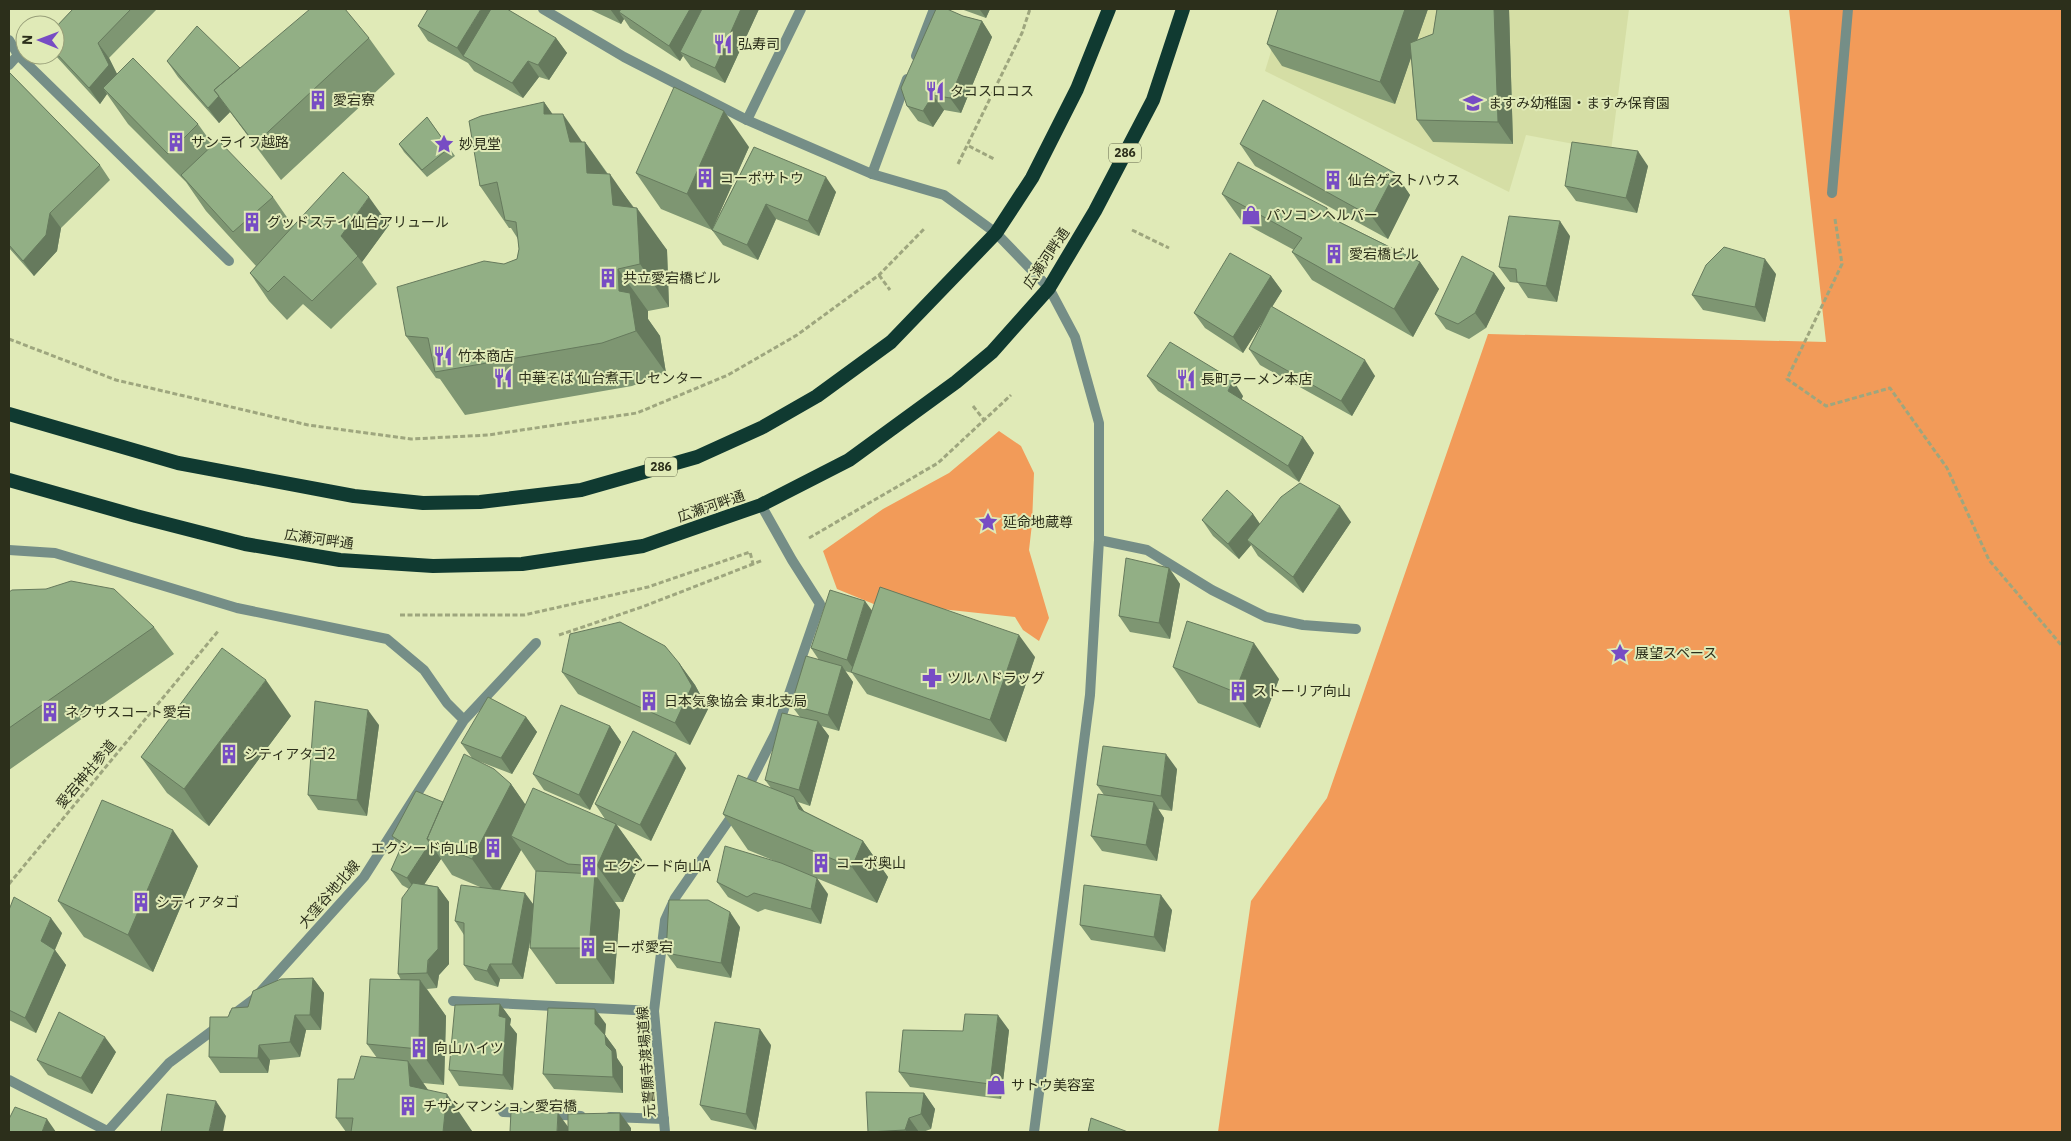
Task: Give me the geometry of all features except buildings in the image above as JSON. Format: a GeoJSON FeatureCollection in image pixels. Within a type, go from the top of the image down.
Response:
{"type":"FeatureCollection","features":[{"type":"Feature","properties":{"kind":"highway","name":"286"},"geometry":{"type":"LineString","coordinates":[[9,414],[178,463],[354,496],[423,503],[480,502],[581,490],[696,458],[763,427],[816,396],[891,342],[996,233],[1032,178],[1077,89],[1109,9]]}},
{"type":"Feature","properties":{"kind":"highway","name":"広瀬河畔通"},"geometry":{"type":"LineString","coordinates":[[9,480],[136,516],[245,544],[340,560],[433,566],[522,564],[643,546],[761,506],[849,460],[956,382],[992,352],[1049,288],[1095,211],[1153,100],[1183,9]]}},
{"type":"Feature","properties":{"kind":"street"},"geometry":{"type":"LineString","coordinates":[[747,120],[801,9]]}},
{"type":"Feature","properties":{"kind":"street"},"geometry":{"type":"LineString","coordinates":[[872,174],[934,9]]}},
{"type":"Feature","properties":{"kind":"street"},"geometry":{"type":"LineString","coordinates":[[1832,193],[1848,9]]}},
{"type":"Feature","properties":{"kind":"street"},"geometry":{"type":"LineString","coordinates":[[547,10],[624,57],[747,120],[872,174],[944,195],[996,233],[1049,288],[1075,337],[1099,423],[1099,540],[1090,695],[1034,1132]]}},
{"type":"Feature","properties":{"kind":"street"},"geometry":{"type":"LineString","coordinates":[[28,65],[229,261]]}},
{"type":"Feature","properties":{"kind":"street","name":"元誓願寺渡場道線"},"geometry":{"type":"LineString","coordinates":[[665,1132],[654,1011],[665,920],[675,898],[732,818],[776,732],[820,604],[761,506]]}},
{"type":"Feature","properties":{"kind":"street"},"geometry":{"type":"LineString","coordinates":[[1099,540],[1147,550],[1212,590],[1266,616],[1304,625],[1356,629]]}},
{"type":"Feature","properties":{"kind":"street"},"geometry":{"type":"LineString","coordinates":[[9,550],[55,553],[237,608],[387,639],[424,670],[447,704],[464,720]]}},
{"type":"Feature","properties":{"kind":"street","name":"大窪谷地北線"},"geometry":{"type":"LineString","coordinates":[[107,1131],[169,1063],[254,999],[364,877],[464,720],[536,643]]}},
{"type":"Feature","properties":{"kind":"street"},"geometry":{"type":"LineString","coordinates":[[453,1001],[654,1011]]}},
{"type":"Feature","properties":{"kind":"street"},"geometry":{"type":"LineString","coordinates":[[9,1080],[107,1131]]}},
{"type":"Feature","properties":{"kind":"street"},"geometry":{"type":"LineString","coordinates":[[504,1112],[664,1119]]}},
{"type":"Feature","properties":{"kind":"path"},"geometry":{"type":"LineString","coordinates":[[958,164],[969,146],[1022,33],[1030,9]]}},
{"type":"Feature","properties":{"kind":"path"},"geometry":{"type":"LineString","coordinates":[[969,146],[994,159]]}},
{"type":"Feature","properties":{"kind":"path"},"geometry":{"type":"LineString","coordinates":[[1832,193],[1842,264],[1787,378],[1826,406],[1890,388],[1947,468],[1989,560],[2062,646]]}},
{"type":"Feature","properties":{"kind":"path"},"geometry":{"type":"LineString","coordinates":[[9,339],[116,380],[308,425],[411,439],[488,435],[636,413],[728,376],[797,335],[879,275],[925,228]]}},
{"type":"Feature","properties":{"kind":"path"},"geometry":{"type":"LineString","coordinates":[[1132,230],[1169,248]]}},
{"type":"Feature","properties":{"kind":"path"},"geometry":{"type":"LineString","coordinates":[[879,275],[890,290]]}},
{"type":"Feature","properties":{"kind":"path"},"geometry":{"type":"LineString","coordinates":[[802,542],[938,463],[1011,395]]}},
{"type":"Feature","properties":{"kind":"path"},"geometry":{"type":"LineString","coordinates":[[970,401],[984,420]]}},
{"type":"Feature","properties":{"kind":"path"},"geometry":{"type":"LineString","coordinates":[[572,630],[642,607],[754,564]]}},
{"type":"Feature","properties":{"kind":"path","name":"愛宕神社参道"},"geometry":{"type":"LineString","coordinates":[[9,884],[237,608]]}},
{"type":"Feature","properties":{"kind":"shaded area","name":"ますみ幼稚園・ますみ保育園"},"geometry":{"type":"Polygon","coordinates":[[[1284,9],[1629,9],[1611,151],[1526,135],[1509,192],[1265,71],[1284,9]]]}},
{"type":"Feature","properties":{"kind":"shaded area"},"geometry":{"type":"Polygon","coordinates":[[[1789,9],[2062,9],[2062,1132],[1218,1132],[1251,901],[1327,798],[1488,334],[1826,342],[1789,9]]]}},
{"type":"Feature","properties":{"kind":"shaded area"},"geometry":{"type":"Polygon","coordinates":[[[999,431],[1021,446],[1034,473],[1029,550],[1049,618],[1039,641],[1023,630],[1015,617],[895,604],[881,607],[837,589],[823,551],[883,509],[949,473],[999,431]]]}},
{"type":"Feature","properties":{"kind":"place","name":"弘寿司"},"geometry":{"type":"Point","coordinates":[723,44]}},
{"type":"Feature","properties":{"kind":"place","name":"タコスロコス"},"geometry":{"type":"Point","coordinates":[935,91]}},
{"type":"Feature","properties":{"kind":"place","name":"愛宕寮"},"geometry":{"type":"Point","coordinates":[318,100]}},
{"type":"Feature","properties":{"kind":"place","name":"ますみ幼稚園・ますみ保育園"},"geometry":{"type":"Point","coordinates":[1473,103]}},
{"type":"Feature","properties":{"kind":"place","name":"サンライフ越路"},"geometry":{"type":"Point","coordinates":[176,142]}},
{"type":"Feature","properties":{"kind":"place","name":"妙見堂"},"geometry":{"type":"Point","coordinates":[444,144]}},
{"type":"Feature","properties":{"kind":"place","name":"コーポサトウ"},"geometry":{"type":"Point","coordinates":[705,178]}},
{"type":"Feature","properties":{"kind":"place","name":"仙台ゲストハウス"},"geometry":{"type":"Point","coordinates":[1333,180]}},
{"type":"Feature","properties":{"kind":"place","name":"パソコンヘルパー"},"geometry":{"type":"Point","coordinates":[1251,215]}},
{"type":"Feature","properties":{"kind":"place","name":"グッドステイ仙台アリュール"},"geometry":{"type":"Point","coordinates":[252,222]}},
{"type":"Feature","properties":{"kind":"place","name":"愛宕橋ビル"},"geometry":{"type":"Point","coordinates":[1334,254]}},
{"type":"Feature","properties":{"kind":"place","name":"共立愛宕橋ビル"},"geometry":{"type":"Point","coordinates":[608,278]}},
{"type":"Feature","properties":{"kind":"place","name":"竹本商店"},"geometry":{"type":"Point","coordinates":[443,356]}},
{"type":"Feature","properties":{"kind":"place","name":"中華そば 仙台煮干しセンター"},"geometry":{"type":"Point","coordinates":[503,378]}},
{"type":"Feature","properties":{"kind":"place","name":"長町ラーメン本店"},"geometry":{"type":"Point","coordinates":[1186,379]}},
{"type":"Feature","properties":{"kind":"place","name":"延命地蔵尊"},"geometry":{"type":"Point","coordinates":[988,522]}},
{"type":"Feature","properties":{"kind":"place","name":"展望スペース"},"geometry":{"type":"Point","coordinates":[1620,653]}},
{"type":"Feature","properties":{"kind":"place","name":"ツルハドラッグ"},"geometry":{"type":"Point","coordinates":[932,678]}},
{"type":"Feature","properties":{"kind":"place","name":"ストーリア向山"},"geometry":{"type":"Point","coordinates":[1238,691]}},
{"type":"Feature","properties":{"kind":"place","name":"日本気象協会 東北支局"},"geometry":{"type":"Point","coordinates":[649,701]}},
{"type":"Feature","properties":{"kind":"place","name":"ネクサスコート愛宕"},"geometry":{"type":"Point","coordinates":[50,712]}},
{"type":"Feature","properties":{"kind":"place","name":"シティアタゴ2"},"geometry":{"type":"Point","coordinates":[229,754]}},
{"type":"Feature","properties":{"kind":"place","name":"エクシード向山B"},"geometry":{"type":"Point","coordinates":[493,848]}},
{"type":"Feature","properties":{"kind":"place","name":"コーポ奥山"},"geometry":{"type":"Point","coordinates":[821,863]}},
{"type":"Feature","properties":{"kind":"place","name":"エクシード向山A"},"geometry":{"type":"Point","coordinates":[589,866]}},
{"type":"Feature","properties":{"kind":"place","name":"シティアタゴ"},"geometry":{"type":"Point","coordinates":[141,902]}},
{"type":"Feature","properties":{"kind":"place","name":"コーポ愛宕"},"geometry":{"type":"Point","coordinates":[588,947]}},
{"type":"Feature","properties":{"kind":"place","name":"向山ハイツ"},"geometry":{"type":"Point","coordinates":[419,1048]}},
{"type":"Feature","properties":{"kind":"place","name":"サトウ美容室"},"geometry":{"type":"Point","coordinates":[996,1085]}},
{"type":"Feature","properties":{"kind":"place","name":"チサンマンション愛宕橋"},"geometry":{"type":"Point","coordinates":[408,1106]}}]}
